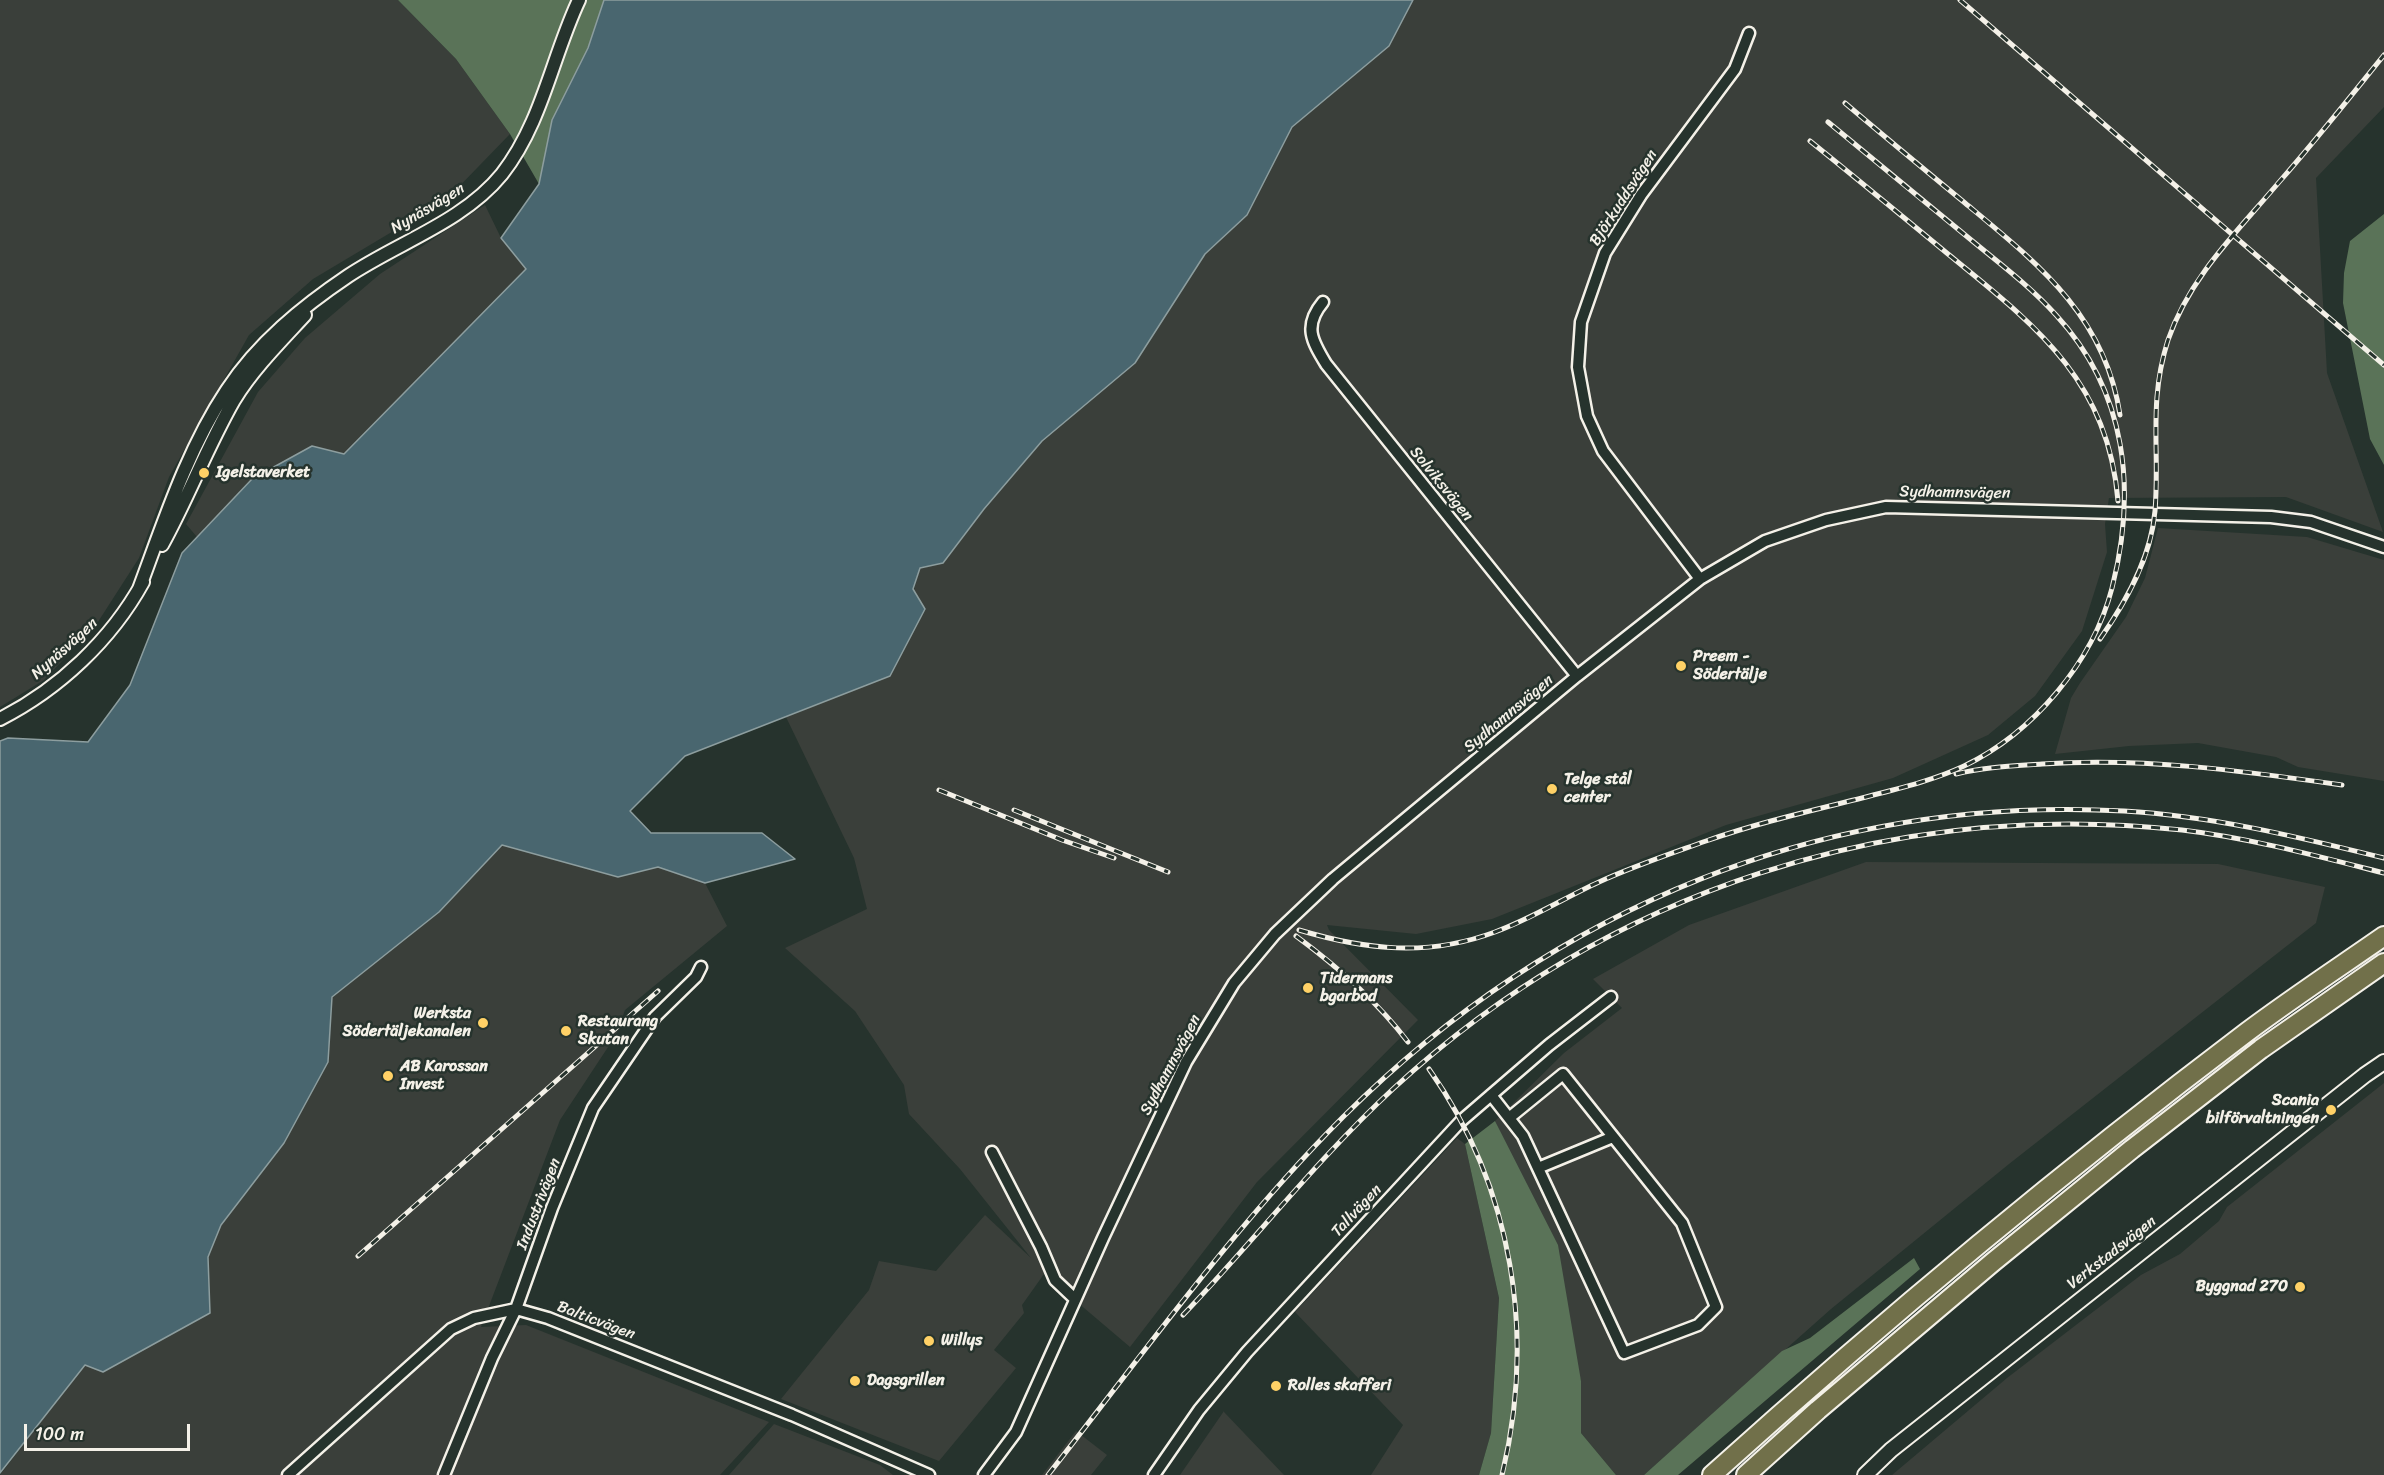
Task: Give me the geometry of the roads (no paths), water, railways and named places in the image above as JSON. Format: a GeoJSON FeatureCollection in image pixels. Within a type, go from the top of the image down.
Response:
{"type":"FeatureCollection","features":[{"type":"Feature","properties":{"kind":"highway"},"geometry":{"type":"LineString","coordinates":[[1713,1475],[1803,1393],[1980,1244],[2117,1133],[2248,1031],[2384,936]]}},
{"type":"Feature","properties":{"kind":"highway"},"geometry":{"type":"LineString","coordinates":[[1746,1475],[1923,1321],[2132,1149],[2261,1049],[2384,963]]}},
{"type":"Feature","properties":{"kind":"main road","name":"Verkstadsvägen"},"geometry":{"type":"LineString","coordinates":[[1865,1475],[1891,1450],[2025,1343],[2384,1062]]}},
{"type":"Feature","properties":{"kind":"street","name":"Nynäsvägen"},"geometry":{"type":"LineString","coordinates":[[0,718],[24,705],[72,669],[117,623],[139,589],[192,455],[227,390],[254,355],[290,319],[373,260],[451,218],[487,191],[502,173],[517,153],[530,128],[579,0]]}},
{"type":"Feature","properties":{"kind":"street","name":"Björkuddsvägen"},"geometry":{"type":"LineString","coordinates":[[1700,579],[1603,451],[1587,416],[1578,368],[1581,322],[1605,253],[1641,195],[1735,69],[1749,33]]}},
{"type":"Feature","properties":{"kind":"street","name":"Solviksvägen"},"geometry":{"type":"LineString","coordinates":[[1323,302],[1316,310],[1311,323],[1312,340],[1326,364],[1577,676]]}},
{"type":"Feature","properties":{"kind":"street","name":"Sydhamnsvägen"},"geometry":{"type":"LineString","coordinates":[[984,1475],[1016,1432],[1075,1299],[1186,1062],[1234,983],[1275,934],[1333,879],[1577,676],[1700,579],[1766,541],[1826,520],[1886,507],[2271,517],[2311,522],[2384,547]]}},
{"type":"Feature","properties":{"kind":"street","name":"Industrivägen"},"geometry":{"type":"LineString","coordinates":[[444,1475],[492,1358],[516,1309],[552,1208],[593,1107],[655,1017],[696,977],[701,967]]}},
{"type":"Feature","properties":{"kind":"street","name":"Tallvägen"},"geometry":{"type":"LineString","coordinates":[[1154,1475],[1199,1410],[1247,1352],[1461,1121],[1611,997]]}},
{"type":"Feature","properties":{"kind":"street"},"geometry":{"type":"LineString","coordinates":[[1491,1095],[1523,1136],[1624,1353],[1698,1325],[1716,1307],[1682,1223],[1563,1074],[1509,1118]]}},
{"type":"Feature","properties":{"kind":"street"},"geometry":{"type":"LineString","coordinates":[[1538,1168],[1613,1137]]}},
{"type":"Feature","properties":{"kind":"street"},"geometry":{"type":"LineString","coordinates":[[992,1152],[1041,1247],[1055,1280],[1075,1299]]}},
{"type":"Feature","properties":{"kind":"street","name":"Balticvägen"},"geometry":{"type":"LineString","coordinates":[[288,1475],[451,1329],[474,1318],[516,1309],[548,1318],[701,1378],[929,1475]]}},
{"type":"Feature","properties":{"kind":"water"},"geometry":{"type":"Polygon","coordinates":[[[604,0],[1413,0],[1389,46],[1292,127],[1247,215],[1205,254],[1135,363],[1042,441],[984,509],[943,563],[920,568],[913,589],[925,609],[890,676],[685,756],[630,811],[651,833],[762,833],[795,859],[705,883],[658,867],[618,877],[502,845],[439,912],[332,997],[328,1062],[284,1143],[221,1225],[208,1257],[210,1313],[103,1372],[85,1365],[0,1473],[0,741],[8,738],[88,742],[130,685],[182,553],[252,479],[312,446],[344,454],[526,269],[501,238],[539,184],[552,120],[588,48],[604,0]]]}},
{"type":"Feature","properties":{"kind":"railway"},"geometry":{"type":"LineString","coordinates":[[1960,0],[2384,365]]}},
{"type":"Feature","properties":{"kind":"railway"},"geometry":{"type":"LineString","coordinates":[[2100,639],[2136,579],[2153,528],[2158,385],[2168,340],[2177,317],[2216,255],[2307,150],[2384,55]]}},
{"type":"Feature","properties":{"kind":"railway"},"geometry":{"type":"LineString","coordinates":[[1845,103],[2017,247],[2064,294],[2100,348],[2112,380],[2120,415]]}},
{"type":"Feature","properties":{"kind":"railway"},"geometry":{"type":"LineString","coordinates":[[1299,930],[1348,942],[1397,948],[1446,945],[1495,932],[1612,876],[1652,860],[1764,823],[1914,784],[1964,766],[2014,735],[2057,692],[2075,668],[2091,642],[2112,588],[2120,551],[2124,515],[2124,479],[2120,444],[2112,409],[2098,376],[2080,345],[2056,315],[2036,295],[1828,122]]}},
{"type":"Feature","properties":{"kind":"railway"},"geometry":{"type":"LineString","coordinates":[[1810,141],[1980,280],[2037,331],[2062,359],[2083,388],[2099,421],[2111,459],[2118,501]]}},
{"type":"Feature","properties":{"kind":"railway"},"geometry":{"type":"LineString","coordinates":[[1956,774],[2009,766],[2118,762],[2230,770],[2342,785]]}},
{"type":"Feature","properties":{"kind":"railway"},"geometry":{"type":"LineString","coordinates":[[939,790],[1062,840],[1114,858]]}},
{"type":"Feature","properties":{"kind":"railway"},"geometry":{"type":"LineString","coordinates":[[1014,810],[1168,872]]}},
{"type":"Feature","properties":{"kind":"railway"},"geometry":{"type":"LineString","coordinates":[[1048,1475],[1227,1246],[1264,1202],[1343,1117],[1425,1043],[1512,978],[1604,923],[1701,879],[1801,845],[1906,822],[2013,811],[2124,811],[2190,818],[2287,835],[2384,858]]}},
{"type":"Feature","properties":{"kind":"railway"},"geometry":{"type":"LineString","coordinates":[[1183,1315],[1366,1115],[1394,1088],[1478,1019],[1567,960],[1661,911],[1760,873],[1862,846],[1967,829],[2074,824],[2207,833],[2283,848],[2384,873]]}},
{"type":"Feature","properties":{"kind":"railway"},"geometry":{"type":"LineString","coordinates":[[1296,936],[1356,985],[1408,1042]]}},
{"type":"Feature","properties":{"kind":"railway"},"geometry":{"type":"LineString","coordinates":[[358,1256],[658,991]]}},
{"type":"Feature","properties":{"kind":"railway"},"geometry":{"type":"LineString","coordinates":[[1429,1069],[1458,1115],[1481,1163],[1498,1213],[1510,1264],[1516,1316],[1517,1369],[1512,1422],[1502,1475]]}},
{"type":"Feature","properties":{"kind":"place","name":"Igelstaverket"},"geometry":{"type":"Point","coordinates":[204,473]}},
{"type":"Feature","properties":{"kind":"place","name":"Preem - Södertälje"},"geometry":{"type":"Point","coordinates":[1681,666]}},
{"type":"Feature","properties":{"kind":"place","name":"Telge stål center"},"geometry":{"type":"Point","coordinates":[1552,789]}},
{"type":"Feature","properties":{"kind":"place","name":"Tidermans bgarbod"},"geometry":{"type":"Point","coordinates":[1308,988]}},
{"type":"Feature","properties":{"kind":"place","name":"Werksta Södertäljekanalen"},"geometry":{"type":"Point","coordinates":[483,1023]}},
{"type":"Feature","properties":{"kind":"place","name":"Restaurang Skutan"},"geometry":{"type":"Point","coordinates":[566,1031]}},
{"type":"Feature","properties":{"kind":"place","name":"AB Karossan Invest"},"geometry":{"type":"Point","coordinates":[388,1076]}},
{"type":"Feature","properties":{"kind":"place","name":"Scania bilförvaltningen"},"geometry":{"type":"Point","coordinates":[2331,1110]}},
{"type":"Feature","properties":{"kind":"place","name":"Byggnad 270"},"geometry":{"type":"Point","coordinates":[2300,1287]}},
{"type":"Feature","properties":{"kind":"place","name":"Willys"},"geometry":{"type":"Point","coordinates":[929,1341]}},
{"type":"Feature","properties":{"kind":"place","name":"Dagsgrillen"},"geometry":{"type":"Point","coordinates":[855,1381]}},
{"type":"Feature","properties":{"kind":"place","name":"Rolles skafferi"},"geometry":{"type":"Point","coordinates":[1276,1386]}}]}
